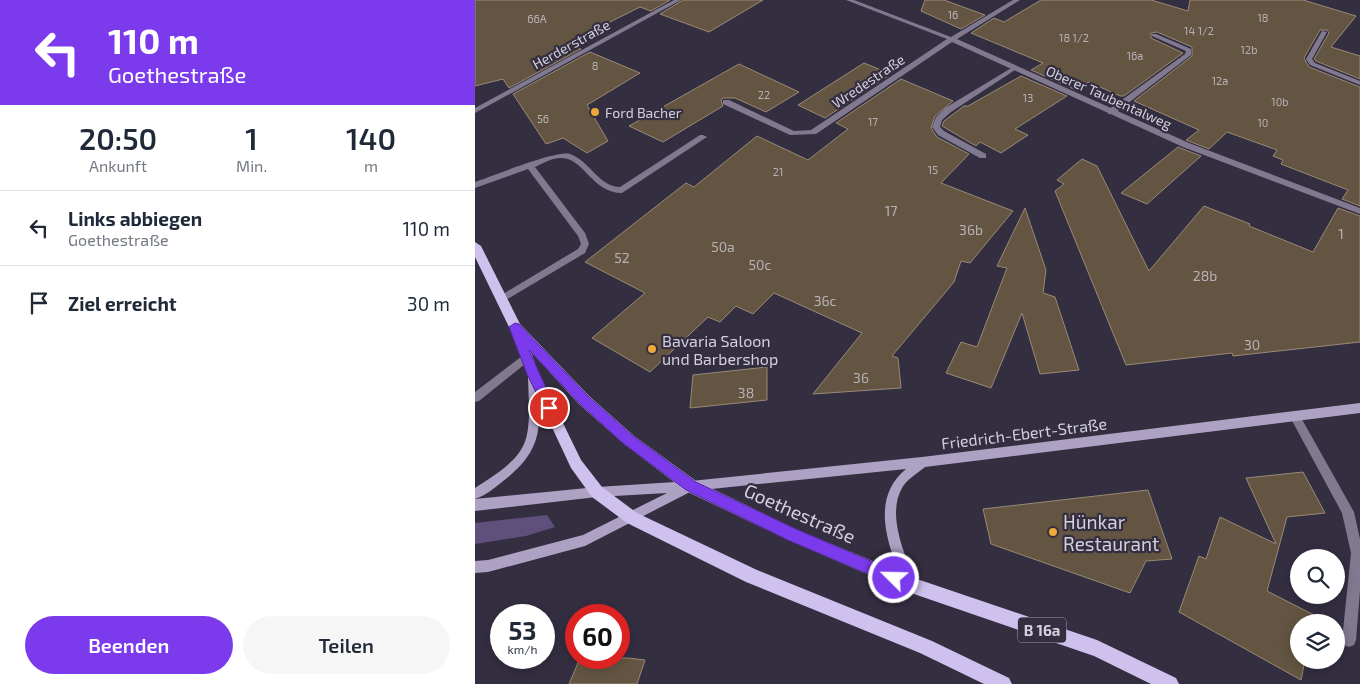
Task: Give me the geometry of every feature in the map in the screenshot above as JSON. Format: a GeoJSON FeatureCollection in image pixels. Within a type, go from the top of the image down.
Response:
{"type":"FeatureCollection","features":[{"type":"Feature","properties":{"kind":"main road","name":"Goethestraße"},"geometry":{"type":"LineString","coordinates":[[475,246],[515,327],[533,374],[576,464],[597,492],[632,518],[752,576],[926,647],[1003,684]]}},
{"type":"Feature","properties":{"kind":"main road","name":"Goethestraße"},"geometry":{"type":"LineString","coordinates":[[515,327],[584,400],[629,440],[691,486],[793,535],[911,585],[1097,649],[1170,684]]}},
{"type":"Feature","properties":{"kind":"street","name":"Herderstraße"},"geometry":{"type":"LineString","coordinates":[[475,111],[678,0]]}},
{"type":"Feature","properties":{"kind":"street","name":"Oberer Taubentalweg"},"geometry":{"type":"LineString","coordinates":[[849,0],[952,39],[1186,145],[1360,211]]}},
{"type":"Feature","properties":{"kind":"street","name":"Wredestraße"},"geometry":{"type":"LineString","coordinates":[[726,102],[793,133],[813,132],[952,39],[1017,0]]}},
{"type":"Feature","properties":{"kind":"street"},"geometry":{"type":"LineString","coordinates":[[1324,32],[1310,54],[1309,59],[1312,64],[1360,82]]}},
{"type":"Feature","properties":{"kind":"street"},"geometry":{"type":"LineString","coordinates":[[1111,112],[1188,55],[1189,50],[1154,35]]}},
{"type":"Feature","properties":{"kind":"street"},"geometry":{"type":"LineString","coordinates":[[983,156],[941,133],[936,127],[939,119],[969,96],[1015,68]]}},
{"type":"Feature","properties":{"kind":"street"},"geometry":{"type":"LineString","coordinates":[[475,185],[553,157],[567,156],[585,167],[606,188],[613,191],[622,190],[703,137]]}},
{"type":"Feature","properties":{"kind":"street"},"geometry":{"type":"LineString","coordinates":[[501,299],[582,251],[585,244],[582,235],[530,166]]}},
{"type":"Feature","properties":{"kind":"street"},"geometry":{"type":"LineString","coordinates":[[475,398],[526,357]]}},
{"type":"Feature","properties":{"kind":"street"},"geometry":{"type":"LineString","coordinates":[[475,494],[488,486],[517,462],[530,444],[533,374]]}},
{"type":"Feature","properties":{"kind":"street","name":"Friedrich-Ebert-Straße"},"geometry":{"type":"LineString","coordinates":[[475,505],[597,492],[691,486],[922,462],[1360,408]]}},
{"type":"Feature","properties":{"kind":"street"},"geometry":{"type":"LineString","coordinates":[[1295,417],[1348,512],[1357,553],[1349,640]]}},
{"type":"Feature","properties":{"kind":"street"},"geometry":{"type":"LineString","coordinates":[[911,585],[896,549],[890,512],[897,486],[922,462]]}},
{"type":"Feature","properties":{"kind":"street","name":"Friedrich-Ebert-Straße"},"geometry":{"type":"LineString","coordinates":[[475,567],[488,566],[585,540],[632,518],[691,486]]}},
{"type":"Feature","properties":{"kind":"shaded area"},"geometry":{"type":"Polygon","coordinates":[[[547,515],[555,527],[526,536],[475,544],[475,523],[547,515]]]}},
{"type":"Feature","properties":{"kind":"building"},"geometry":{"type":"Polygon","coordinates":[[[475,0],[670,0],[651,11],[640,7],[568,43],[581,49],[509,88],[503,79],[475,86],[475,0]]]}},
{"type":"Feature","properties":{"kind":"building"},"geometry":{"type":"Polygon","coordinates":[[[683,0],[763,0],[709,32],[660,14],[683,0]]]}},
{"type":"Feature","properties":{"kind":"building"},"geometry":{"type":"Polygon","coordinates":[[[925,0],[944,0],[985,15],[961,29],[921,11],[925,0]]]}},
{"type":"Feature","properties":{"kind":"building"},"geometry":{"type":"Polygon","coordinates":[[[1041,0],[1151,0],[1188,11],[1190,0],[1303,0],[1356,16],[1331,47],[1360,56],[1360,79],[1314,59],[1329,33],[1327,30],[1320,30],[1304,58],[1309,67],[1360,87],[1360,206],[1342,199],[1348,190],[1281,164],[1283,160],[1273,156],[1277,150],[1227,132],[1209,149],[1186,140],[1199,130],[1134,101],[1192,56],[1192,47],[1157,32],[1151,33],[1151,38],[1183,53],[1124,96],[1120,96],[1089,82],[1076,90],[1031,70],[1043,63],[971,33],[994,18],[1004,22],[1041,0]]]}},
{"type":"Feature","properties":{"kind":"building"},"geometry":{"type":"Polygon","coordinates":[[[590,52],[640,73],[587,105],[608,141],[587,153],[563,138],[546,144],[513,94],[590,52]]]}},
{"type":"Feature","properties":{"kind":"building"},"geometry":{"type":"Polygon","coordinates":[[[864,63],[891,74],[825,118],[798,105],[864,63]]]}},
{"type":"Feature","properties":{"kind":"building"},"geometry":{"type":"Polygon","coordinates":[[[739,64],[799,92],[766,112],[735,98],[723,98],[721,100],[723,106],[663,142],[629,126],[739,64]]]}},
{"type":"Feature","properties":{"kind":"building"},"geometry":{"type":"Polygon","coordinates":[[[1021,76],[1067,96],[1015,129],[1028,135],[1001,153],[980,142],[976,146],[942,126],[944,121],[964,106],[968,106],[1021,76]]]}},
{"type":"Feature","properties":{"kind":"building"},"geometry":{"type":"Polygon","coordinates":[[[901,79],[953,101],[935,116],[931,128],[937,137],[969,154],[941,183],[1013,211],[970,263],[961,261],[954,282],[892,356],[898,358],[901,388],[813,394],[862,333],[774,293],[753,314],[736,306],[720,322],[708,317],[650,372],[592,338],[645,293],[585,262],[686,183],[694,187],[757,136],[808,160],[848,129],[836,123],[901,79]]]}},
{"type":"Feature","properties":{"kind":"building"},"geometry":{"type":"Polygon","coordinates":[[[1178,147],[1201,156],[1147,204],[1121,193],[1178,147]]]}},
{"type":"Feature","properties":{"kind":"building"},"geometry":{"type":"Polygon","coordinates":[[[1082,159],[1097,166],[1149,271],[1204,206],[1313,252],[1338,208],[1360,216],[1360,342],[1233,356],[1232,353],[1126,365],[1055,191],[1064,184],[1057,180],[1082,159]]]}},
{"type":"Feature","properties":{"kind":"building"},"geometry":{"type":"Polygon","coordinates":[[[1025,208],[1046,270],[1043,293],[1055,297],[1079,370],[1040,374],[1022,313],[991,388],[946,373],[961,342],[977,347],[1007,268],[997,266],[1025,208]]]}},
{"type":"Feature","properties":{"kind":"building"},"geometry":{"type":"Polygon","coordinates":[[[767,367],[767,400],[690,408],[693,375],[767,367]]]}},
{"type":"Feature","properties":{"kind":"building"},"geometry":{"type":"Polygon","coordinates":[[[1303,472],[1325,513],[1287,517],[1267,591],[1312,614],[1290,614],[1290,669],[1303,669],[1301,680],[1179,612],[1199,556],[1206,559],[1220,517],[1276,544],[1246,478],[1303,472]]]}},
{"type":"Feature","properties":{"kind":"building"},"geometry":{"type":"Polygon","coordinates":[[[1148,490],[1172,559],[1146,561],[1130,593],[991,544],[983,509],[1148,490]]]}},
{"type":"Feature","properties":{"kind":"building"},"geometry":{"type":"Polygon","coordinates":[[[630,658],[645,660],[637,684],[569,684],[575,669],[630,669],[630,658]]]}},
{"type":"Feature","properties":{"kind":"place","name":"Ford Bacher"},"geometry":{"type":"Point","coordinates":[595,112]}},
{"type":"Feature","properties":{"kind":"place","name":"Bavaria Saloon und Barbershop"},"geometry":{"type":"Point","coordinates":[652,349]}},
{"type":"Feature","properties":{"kind":"place","name":"Hünkar Restaurant"},"geometry":{"type":"Point","coordinates":[1053,532]}},
{"type":"Feature","properties":{"kind":"route"},"geometry":{"type":"LineString","coordinates":[[549,408],[533,374],[515,327],[584,400],[629,440],[691,486],[793,535],[894,578]]}}]}
